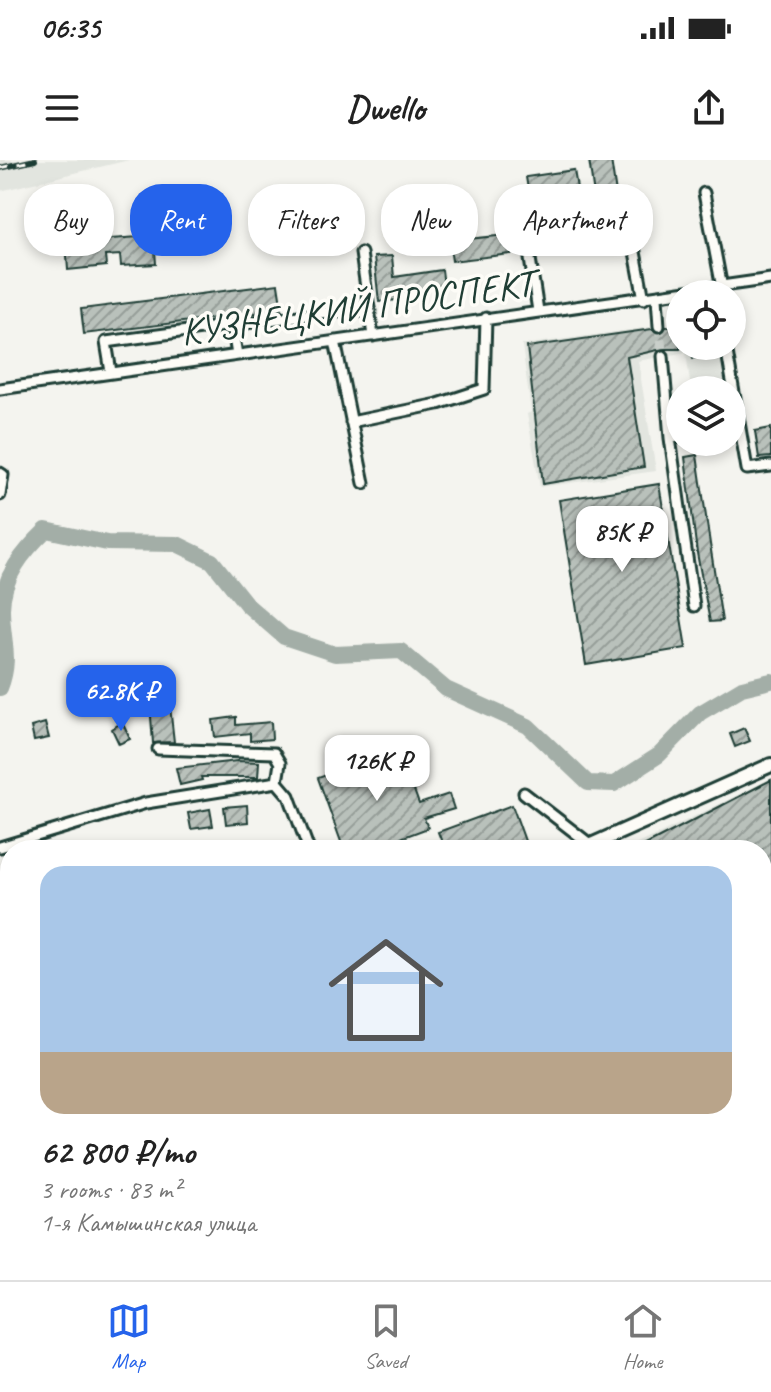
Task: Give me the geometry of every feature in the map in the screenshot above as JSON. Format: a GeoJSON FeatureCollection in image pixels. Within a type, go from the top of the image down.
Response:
{"type":"FeatureCollection","features":[{"type":"Feature","properties":{"kind":"main road"},"geometry":{"type":"LineString","coordinates":[[601,840],[771,765]]}},
{"type":"Feature","properties":{"kind":"street"},"geometry":{"type":"LineString","coordinates":[[704,193],[717,280]]}},
{"type":"Feature","properties":{"kind":"street"},"geometry":{"type":"LineString","coordinates":[[361,256],[373,336]]}},
{"type":"Feature","properties":{"kind":"street"},"geometry":{"type":"LineString","coordinates":[[530,256],[538,311]]}},
{"type":"Feature","properties":{"kind":"street"},"geometry":{"type":"LineString","coordinates":[[636,256],[644,299]]}},
{"type":"Feature","properties":{"kind":"street","name":"КУЗНЕЦКИЙ ПРОСПЕКТ"},"geometry":{"type":"LineString","coordinates":[[746,284],[771,279]]}},
{"type":"Feature","properties":{"kind":"street","name":"КУЗНЕЦКИЙ ПРОСПЕКТ"},"geometry":{"type":"LineString","coordinates":[[0,389],[486,318],[666,296]]}},
{"type":"Feature","properties":{"kind":"street"},"geometry":{"type":"LineString","coordinates":[[657,297],[659,326]]}},
{"type":"Feature","properties":{"kind":"street"},"geometry":{"type":"LineString","coordinates":[[111,372],[106,342],[328,312],[370,311]]}},
{"type":"Feature","properties":{"kind":"street"},"geometry":{"type":"LineString","coordinates":[[351,422],[438,404],[484,389],[486,318]]}},
{"type":"Feature","properties":{"kind":"street"},"geometry":{"type":"LineString","coordinates":[[232,325],[237,355]]}},
{"type":"Feature","properties":{"kind":"street"},"geometry":{"type":"LineString","coordinates":[[335,341],[364,483]]}},
{"type":"Feature","properties":{"kind":"street"},"geometry":{"type":"LineString","coordinates":[[663,356],[666,376]]}},
{"type":"Feature","properties":{"kind":"street"},"geometry":{"type":"LineString","coordinates":[[677,456],[694,606]]}},
{"type":"Feature","properties":{"kind":"street"},"geometry":{"type":"LineString","coordinates":[[743,456],[747,469],[771,466]]}},
{"type":"Feature","properties":{"kind":"street"},"geometry":{"type":"LineString","coordinates":[[0,473],[3,475],[0,495]]}},
{"type":"Feature","properties":{"kind":"street"},"geometry":{"type":"LineString","coordinates":[[158,749],[274,753],[280,763],[277,782],[289,796],[305,840]]}},
{"type":"Feature","properties":{"kind":"street"},"geometry":{"type":"LineString","coordinates":[[23,840],[146,803],[277,782]]}},
{"type":"Feature","properties":{"kind":"street"},"geometry":{"type":"LineString","coordinates":[[524,793],[577,840]]}},
{"type":"Feature","properties":{"kind":"shaded area"},"geometry":{"type":"Polygon","coordinates":[[[0,160],[129,160],[24,184],[0,191],[0,160]]]}},
{"type":"Feature","properties":{"kind":"shaded area"},"geometry":{"type":"Polygon","coordinates":[[[666,325],[666,356],[638,361],[656,471],[540,487],[527,414],[531,412],[522,345],[666,325]]]}},
{"type":"Feature","properties":{"kind":"shaded area"},"geometry":{"type":"Polygon","coordinates":[[[687,360],[722,360],[725,376],[689,376],[687,360]]]}},
{"type":"Feature","properties":{"kind":"shaded area"},"geometry":{"type":"Polygon","coordinates":[[[771,779],[771,840],[646,840],[771,779]]]}},
{"type":"Feature","properties":{"kind":"building"},"geometry":{"type":"Polygon","coordinates":[[[589,160],[611,160],[615,184],[592,184],[589,160]]]}},
{"type":"Feature","properties":{"kind":"building"},"geometry":{"type":"Polygon","coordinates":[[[574,170],[576,184],[527,184],[526,177],[574,170]]]}},
{"type":"Feature","properties":{"kind":"building"},"geometry":{"type":"Polygon","coordinates":[[[494,236],[494,256],[452,261],[451,256],[478,256],[478,238],[494,236]]]}},
{"type":"Feature","properties":{"kind":"building"},"geometry":{"type":"Polygon","coordinates":[[[130,238],[130,256],[155,256],[156,264],[121,266],[120,255],[114,255],[114,239],[130,238]]]}},
{"type":"Feature","properties":{"kind":"building"},"geometry":{"type":"Polygon","coordinates":[[[67,256],[105,256],[106,266],[68,270],[67,256]]]}},
{"type":"Feature","properties":{"kind":"building"},"geometry":{"type":"Polygon","coordinates":[[[392,256],[394,277],[442,270],[444,286],[396,293],[397,300],[379,302],[374,257],[392,256]]]}},
{"type":"Feature","properties":{"kind":"building"},"geometry":{"type":"Polygon","coordinates":[[[278,284],[282,310],[84,334],[81,309],[278,284]]]}},
{"type":"Feature","properties":{"kind":"building"},"geometry":{"type":"Polygon","coordinates":[[[666,327],[666,349],[627,357],[644,467],[543,484],[527,347],[652,329],[660,333],[666,327]]]}},
{"type":"Feature","properties":{"kind":"building"},"geometry":{"type":"Polygon","coordinates":[[[771,428],[771,457],[759,458],[755,431],[771,428]]]}},
{"type":"Feature","properties":{"kind":"building"},"geometry":{"type":"Polygon","coordinates":[[[697,456],[722,621],[710,622],[697,553],[685,457],[697,456]]]}},
{"type":"Feature","properties":{"kind":"building"},"geometry":{"type":"Polygon","coordinates":[[[659,484],[686,648],[586,665],[559,500],[659,484]]]}},
{"type":"Feature","properties":{"kind":"building"},"geometry":{"type":"Polygon","coordinates":[[[168,688],[174,742],[153,743],[149,691],[168,688]]]}},
{"type":"Feature","properties":{"kind":"building"},"geometry":{"type":"Polygon","coordinates":[[[236,717],[236,725],[271,722],[272,739],[250,741],[250,733],[215,737],[213,720],[236,717]]]}},
{"type":"Feature","properties":{"kind":"building"},"geometry":{"type":"Polygon","coordinates":[[[122,722],[130,739],[119,744],[112,729],[122,722]]]}},
{"type":"Feature","properties":{"kind":"building"},"geometry":{"type":"Polygon","coordinates":[[[45,723],[49,738],[34,741],[31,727],[45,723]]]}},
{"type":"Feature","properties":{"kind":"building"},"geometry":{"type":"Polygon","coordinates":[[[744,728],[750,741],[735,747],[730,734],[744,728]]]}},
{"type":"Feature","properties":{"kind":"building"},"geometry":{"type":"Polygon","coordinates":[[[399,749],[419,804],[449,794],[454,809],[424,818],[428,828],[396,840],[340,840],[318,778],[399,749]]]}},
{"type":"Feature","properties":{"kind":"building"},"geometry":{"type":"Polygon","coordinates":[[[237,761],[259,762],[258,777],[201,777],[202,780],[180,785],[176,768],[237,761]]]}},
{"type":"Feature","properties":{"kind":"building"},"geometry":{"type":"Polygon","coordinates":[[[771,780],[771,840],[655,840],[771,780]]]}},
{"type":"Feature","properties":{"kind":"building"},"geometry":{"type":"Polygon","coordinates":[[[247,805],[248,822],[226,824],[224,807],[247,805]]]}},
{"type":"Feature","properties":{"kind":"building"},"geometry":{"type":"Polygon","coordinates":[[[512,805],[525,840],[441,840],[438,832],[512,805]]]}},
{"type":"Feature","properties":{"kind":"building"},"geometry":{"type":"Polygon","coordinates":[[[210,809],[213,826],[191,829],[188,813],[210,809]]]}},
{"type":"Feature","properties":{"kind":"waterway"},"geometry":{"type":"LineString","coordinates":[[0,688],[5,667],[2,609],[6,586],[22,556],[46,530],[107,543],[177,544],[212,561],[247,605],[284,637],[335,654],[401,651],[446,689],[528,726],[588,783],[614,784],[659,755],[700,713],[742,688],[771,681]]}},
{"type":"Feature","properties":{"kind":"tunnel"},"geometry":{"type":"LineString","coordinates":[[659,326],[663,356]]}},
{"type":"Feature","properties":{"kind":"railway"},"geometry":{"type":"LineString","coordinates":[[0,168],[35,160]]}}]}
